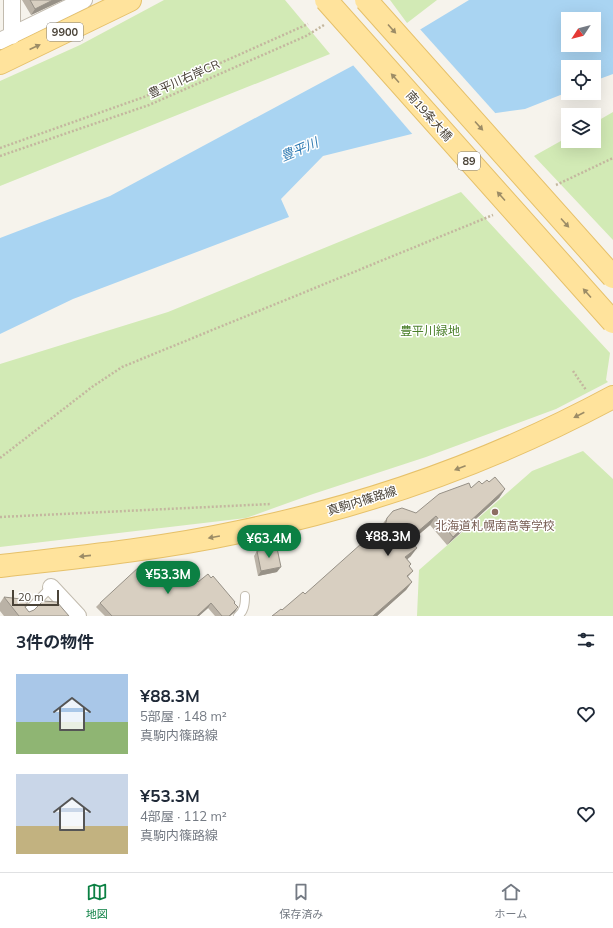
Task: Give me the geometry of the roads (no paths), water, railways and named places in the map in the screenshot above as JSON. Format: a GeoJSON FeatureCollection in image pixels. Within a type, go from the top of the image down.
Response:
{"type":"FeatureCollection","features":[{"type":"Feature","properties":{"kind":"main road","name":"9900"},"geometry":{"type":"LineString","coordinates":[[0,64],[130,0]]}},
{"type":"Feature","properties":{"kind":"main road","name":"南19条大橋"},"geometry":{"type":"LineString","coordinates":[[326,0],[613,322]]}},
{"type":"Feature","properties":{"kind":"main road","name":"89"},"geometry":{"type":"LineString","coordinates":[[366,0],[613,277]]}},
{"type":"Feature","properties":{"kind":"main road","name":"真駒内篠路線"},"geometry":{"type":"LineString","coordinates":[[0,566],[100,555],[182,543],[310,516],[374,498],[476,461],[545,432],[613,397]]}},
{"type":"Feature","properties":{"kind":"street"},"geometry":{"type":"LineString","coordinates":[[6,38],[12,0]]}},
{"type":"Feature","properties":{"kind":"street"},"geometry":{"type":"LineString","coordinates":[[6,38],[84,0]]}},
{"type":"Feature","properties":{"kind":"street"},"geometry":{"type":"LineString","coordinates":[[51,587],[78,616]]}},
{"type":"Feature","properties":{"kind":"lane"},"geometry":{"type":"LineString","coordinates":[[23,616],[51,587]]}},
{"type":"Feature","properties":{"kind":"lane"},"geometry":{"type":"LineString","coordinates":[[238,616],[242,612],[245,605],[245,596]]}},
{"type":"Feature","properties":{"kind":"water","name":"豊平川"},"geometry":{"type":"Polygon","coordinates":[[[469,0],[613,0],[613,74],[601,78],[601,60],[561,60],[561,95],[525,109],[496,113],[323,156],[281,199],[289,217],[73,299],[0,334],[0,238],[110,196],[421,29],[469,0]]]}},
{"type":"Feature","properties":{"kind":"place","name":"北海道札幌南高等学校"},"geometry":{"type":"Point","coordinates":[495,512]}},
{"type":"Feature","properties":{"kind":"park label","name":"豊平川緑地"},"geometry":{"type":"Point","coordinates":[430,331]}}]}
